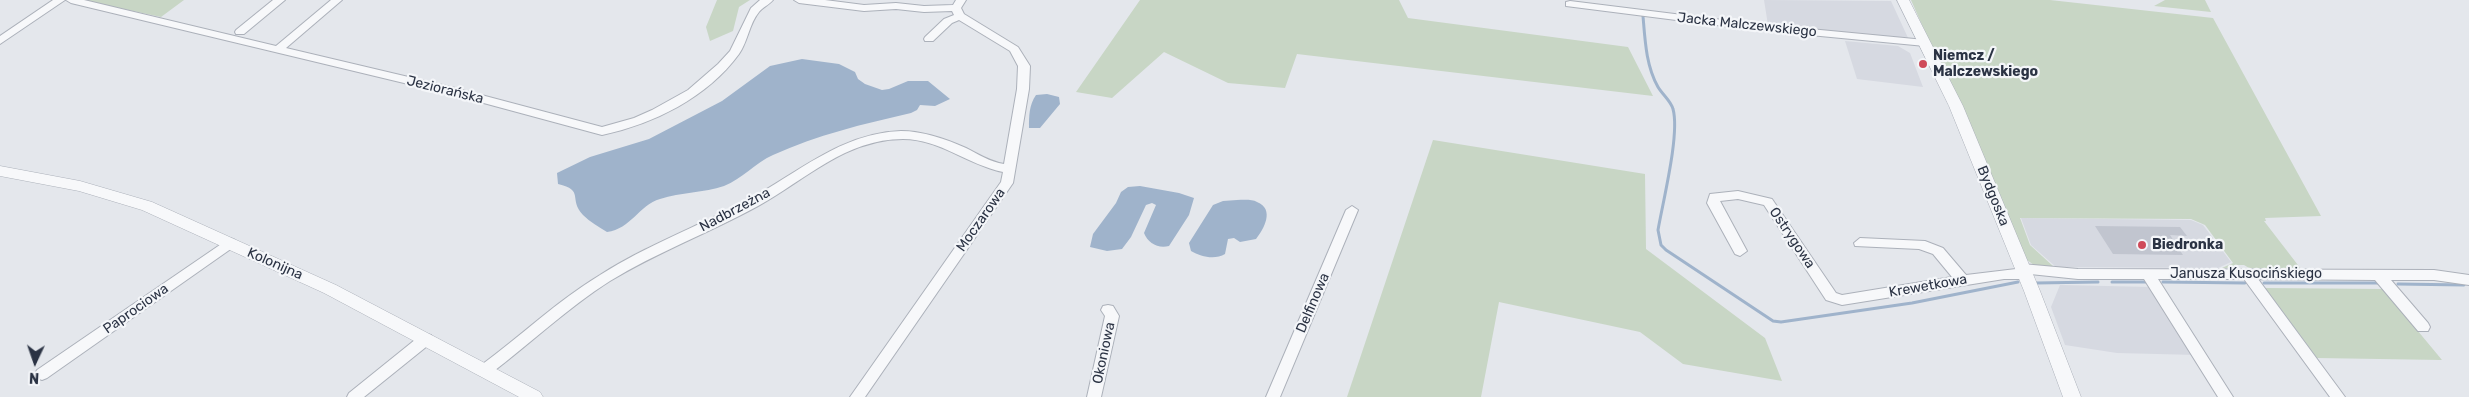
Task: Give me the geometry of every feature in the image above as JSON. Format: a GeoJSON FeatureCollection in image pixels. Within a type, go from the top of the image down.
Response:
{"type":"FeatureCollection","features":[{"type":"Feature","properties":{"kind":"street"},"geometry":{"type":"LineString","coordinates":[[0,41],[60,0]]}},
{"type":"Feature","properties":{"kind":"street","name":"Jeziorańska"},"geometry":{"type":"LineString","coordinates":[[72,0],[455,92],[602,131],[619,128],[678,103],[702,84],[734,54],[752,12],[768,0]]}},
{"type":"Feature","properties":{"kind":"street"},"geometry":{"type":"LineString","coordinates":[[240,32],[280,0]]}},
{"type":"Feature","properties":{"kind":"street"},"geometry":{"type":"LineString","coordinates":[[276,50],[337,0]]}},
{"type":"Feature","properties":{"kind":"street"},"geometry":{"type":"LineString","coordinates":[[799,0],[864,8],[896,6],[924,9],[959,8]]}},
{"type":"Feature","properties":{"kind":"street"},"geometry":{"type":"LineString","coordinates":[[1634,0],[1639,13]]}},
{"type":"Feature","properties":{"kind":"street","name":"Bydgoska"},"geometry":{"type":"LineString","coordinates":[[1903,0],[1956,106],[2072,397]]}},
{"type":"Feature","properties":{"kind":"street","name":"Jacka Malczewskiego"},"geometry":{"type":"LineString","coordinates":[[1570,4],[1924,44]]}},
{"type":"Feature","properties":{"kind":"street"},"geometry":{"type":"LineString","coordinates":[[929,39],[959,8]]}},
{"type":"Feature","properties":{"kind":"street","name":"Moczarowa"},"geometry":{"type":"LineString","coordinates":[[857,397],[997,200],[1007,183],[1023,89],[1024,66],[1014,49],[959,8]]}},
{"type":"Feature","properties":{"kind":"street","name":"Nadbrzeżna"},"geometry":{"type":"LineString","coordinates":[[485,370],[564,306],[605,278],[650,253],[754,203],[812,164],[850,146],[901,134],[929,138],[953,146],[993,168],[1008,169]]}},
{"type":"Feature","properties":{"kind":"street","name":"Kolonijna"},"geometry":{"type":"LineString","coordinates":[[0,171],[63,182],[114,194],[147,206],[330,289],[534,397]]}},
{"type":"Feature","properties":{"kind":"street","name":"Ostrygowa"},"geometry":{"type":"LineString","coordinates":[[1740,251],[1713,203],[1714,197],[1738,195],[1768,202],[1832,297]]}},
{"type":"Feature","properties":{"kind":"street","name":"Delfinowa"},"geometry":{"type":"LineString","coordinates":[[1274,397],[1352,210]]}},
{"type":"Feature","properties":{"kind":"street","name":"Paprociowa"},"geometry":{"type":"LineString","coordinates":[[42,374],[230,243]]}},
{"type":"Feature","properties":{"kind":"street"},"geometry":{"type":"LineString","coordinates":[[1860,243],[1920,244],[1938,251],[1962,280]]}},
{"type":"Feature","properties":{"kind":"street","name":"Janusza Kusocińskiego"},"geometry":{"type":"LineString","coordinates":[[2023,272],[2068,274],[2434,275],[2469,280]]}},
{"type":"Feature","properties":{"kind":"street","name":"Krewetkowa"},"geometry":{"type":"LineString","coordinates":[[1832,297],[1842,300],[1852,299],[1962,280],[2023,272]]}},
{"type":"Feature","properties":{"kind":"street"},"geometry":{"type":"LineString","coordinates":[[2148,274],[2226,397]]}},
{"type":"Feature","properties":{"kind":"street"},"geometry":{"type":"LineString","coordinates":[[2248,275],[2338,397]]}},
{"type":"Feature","properties":{"kind":"street"},"geometry":{"type":"LineString","coordinates":[[2379,275],[2423,327]]}},
{"type":"Feature","properties":{"kind":"street","name":"Okoniowa"},"geometry":{"type":"LineString","coordinates":[[1094,397],[1112,316],[1108,310]]}},
{"type":"Feature","properties":{"kind":"street"},"geometry":{"type":"LineString","coordinates":[[354,397],[426,339]]}},
{"type":"Feature","properties":{"kind":"shaded area"},"geometry":{"type":"Polygon","coordinates":[[[1764,0],[1891,1],[1909,40],[1768,25],[1764,0]]]}},
{"type":"Feature","properties":{"kind":"shaded area"},"geometry":{"type":"Polygon","coordinates":[[[1845,41],[1898,46],[1910,53],[1923,87],[1857,79],[1845,41]]]}},
{"type":"Feature","properties":{"kind":"shaded area"},"geometry":{"type":"Polygon","coordinates":[[[2021,218],[2191,220],[2203,225],[2231,262],[2218,268],[2056,267],[2031,245],[2021,218]]]}},
{"type":"Feature","properties":{"kind":"shaded area"},"geometry":{"type":"Polygon","coordinates":[[[2060,285],[2152,287],[2197,355],[2117,353],[2065,345],[2051,307],[2060,285]]]}},
{"type":"Feature","properties":{"kind":"green space"},"geometry":{"type":"Polygon","coordinates":[[[82,0],[184,0],[161,17],[82,0]]]}},
{"type":"Feature","properties":{"kind":"green space"},"geometry":{"type":"Polygon","coordinates":[[[717,0],[750,0],[739,7],[733,31],[710,41],[706,27],[717,0]]]}},
{"type":"Feature","properties":{"kind":"green space"},"geometry":{"type":"Polygon","coordinates":[[[1140,0],[1399,0],[1408,18],[1628,47],[1653,96],[1297,54],[1285,88],[1228,83],[1164,52],[1112,98],[1076,92],[1140,0]]]}},
{"type":"Feature","properties":{"kind":"green space"},"geometry":{"type":"Polygon","coordinates":[[[1911,0],[2050,0],[2213,18],[2321,216],[2265,218],[2266,221],[2264,221],[2301,269],[2249,268],[2244,265],[2235,265],[2237,268],[2222,268],[2233,263],[2205,225],[2191,219],[2020,218],[2030,245],[2054,267],[2034,265],[2027,260],[1934,54],[1938,53],[1933,50],[1911,0]]]}},
{"type":"Feature","properties":{"kind":"green space"},"geometry":{"type":"Polygon","coordinates":[[[2165,0],[2205,0],[2211,12],[2154,6],[2165,0]]]}},
{"type":"Feature","properties":{"kind":"green space"},"geometry":{"type":"Polygon","coordinates":[[[1433,140],[1645,174],[1646,249],[1765,338],[1782,381],[1683,364],[1640,332],[1499,302],[1481,397],[1347,397],[1433,140]]]}},
{"type":"Feature","properties":{"kind":"green space"},"geometry":{"type":"Polygon","coordinates":[[[2265,288],[2383,289],[2442,360],[2317,358],[2265,288]]]}},
{"type":"Feature","properties":{"kind":"water"},"geometry":{"type":"Polygon","coordinates":[[[802,59],[839,64],[855,72],[858,79],[865,84],[882,90],[908,81],[928,81],[950,99],[935,106],[920,105],[917,110],[911,113],[840,131],[790,148],[766,158],[724,186],[668,197],[653,202],[629,222],[607,232],[583,215],[571,189],[558,184],[557,173],[590,157],[649,139],[722,101],[770,66],[802,59]]]}},
{"type":"Feature","properties":{"kind":"water"},"geometry":{"type":"Polygon","coordinates":[[[1047,94],[1059,97],[1060,104],[1040,128],[1029,128],[1030,111],[1036,95],[1047,94]]]}},
{"type":"Feature","properties":{"kind":"water"},"geometry":{"type":"Polygon","coordinates":[[[1140,186],[1179,193],[1194,198],[1189,215],[1169,246],[1161,247],[1154,244],[1148,240],[1144,233],[1156,205],[1152,203],[1146,205],[1131,237],[1122,249],[1107,251],[1090,247],[1093,234],[1116,203],[1121,192],[1128,187],[1140,186]]]}},
{"type":"Feature","properties":{"kind":"water"},"geometry":{"type":"Polygon","coordinates":[[[1223,201],[1255,201],[1266,209],[1265,225],[1256,239],[1240,242],[1234,238],[1228,239],[1225,254],[1217,257],[1199,255],[1191,251],[1189,243],[1213,205],[1223,201]]]}},
{"type":"Feature","properties":{"kind":"building","name":"Biedronka"},"geometry":{"type":"Polygon","coordinates":[[[2095,226],[2180,227],[2187,236],[2170,235],[2183,255],[2113,254],[2095,226]]]}},
{"type":"Feature","properties":{"kind":"waterway"},"geometry":{"type":"LineString","coordinates":[[1643,16],[1651,70],[1658,87],[1672,106],[1675,120],[1673,151],[1658,230],[1661,245],[1666,250],[1773,321],[1781,322],[1912,303],[2018,282]]}},
{"type":"Feature","properties":{"kind":"waterway"},"geometry":{"type":"LineString","coordinates":[[2036,283],[2098,282]]}},
{"type":"Feature","properties":{"kind":"waterway"},"geometry":{"type":"LineString","coordinates":[[2112,282],[2146,282]]}},
{"type":"Feature","properties":{"kind":"waterway"},"geometry":{"type":"LineString","coordinates":[[2163,282],[2245,283]]}},
{"type":"Feature","properties":{"kind":"waterway"},"geometry":{"type":"LineString","coordinates":[[2264,283],[2379,283]]}},
{"type":"Feature","properties":{"kind":"waterway"},"geometry":{"type":"LineString","coordinates":[[2398,284],[2464,285]]}},
{"type":"Feature","properties":{"kind":"place","name":"Niemcz / Malczewskiego"},"geometry":{"type":"Point","coordinates":[1923,64]}},
{"type":"Feature","properties":{"kind":"place","name":"Biedronka"},"geometry":{"type":"Point","coordinates":[2142,245]}}]}
